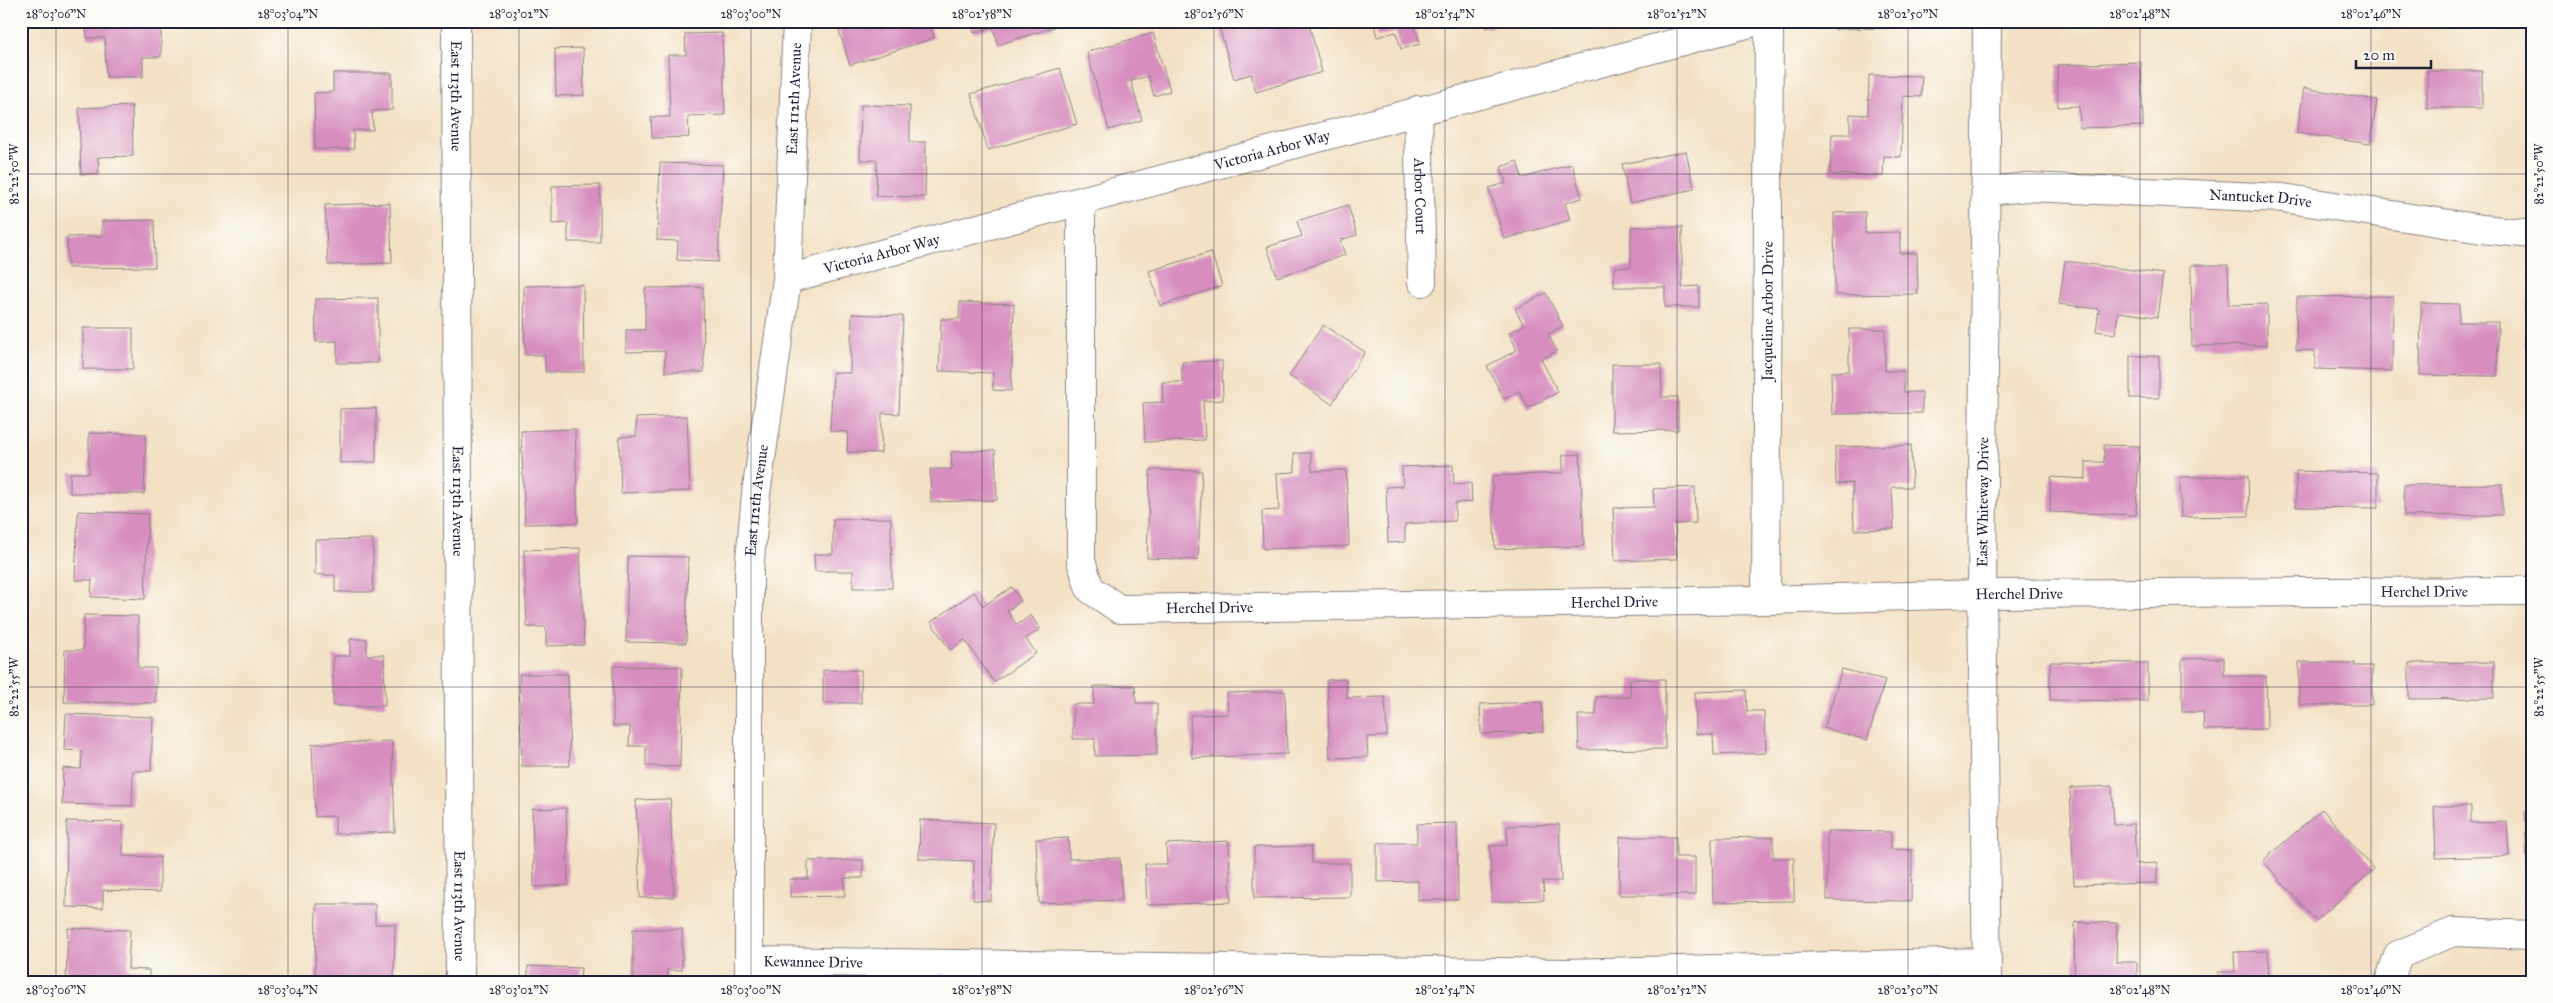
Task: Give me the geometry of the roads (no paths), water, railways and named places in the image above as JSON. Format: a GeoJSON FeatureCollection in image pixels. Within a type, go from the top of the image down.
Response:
{"type":"FeatureCollection","features":[{"type":"Feature","properties":{"kind":"street","name":"East 113th Avenue"},"geometry":{"type":"LineString","coordinates":[[456,21],[460,982]]}},
{"type":"Feature","properties":{"kind":"street","name":"East 112th Avenue"},"geometry":{"type":"LineString","coordinates":[[749,971],[749,570],[756,494],[787,278],[797,21]]}},
{"type":"Feature","properties":{"kind":"street","name":"Victoria Arbor Way"},"geometry":{"type":"LineString","coordinates":[[787,278],[1081,202],[1418,110],[1758,21]]}},
{"type":"Feature","properties":{"kind":"street","name":"Jacqueline Arbor Drive"},"geometry":{"type":"LineString","coordinates":[[1766,600],[1769,21]]}},
{"type":"Feature","properties":{"kind":"street","name":"East Whiteway Drive"},"geometry":{"type":"LineString","coordinates":[[1987,21],[1982,594],[1987,972]]}},
{"type":"Feature","properties":{"kind":"street","name":"Arbor Court"},"geometry":{"type":"LineString","coordinates":[[1418,110],[1422,282]]}},
{"type":"Feature","properties":{"kind":"street","name":"Nantucket Drive"},"geometry":{"type":"LineString","coordinates":[[1987,191],[2027,187],[2283,198],[2482,229],[2532,234]]}},
{"type":"Feature","properties":{"kind":"street","name":"Herchel Drive"},"geometry":{"type":"LineString","coordinates":[[1081,202],[1081,561],[1090,589],[1119,609],[1766,600],[1982,594],[2532,591]]}},
{"type":"Feature","properties":{"kind":"street"},"geometry":{"type":"LineString","coordinates":[[2389,982],[2398,955],[2453,932],[2532,935]]}},
{"type":"Feature","properties":{"kind":"street","name":"Kewannee Drive"},"geometry":{"type":"LineString","coordinates":[[749,971],[1564,977],[1987,972]]}}]}
